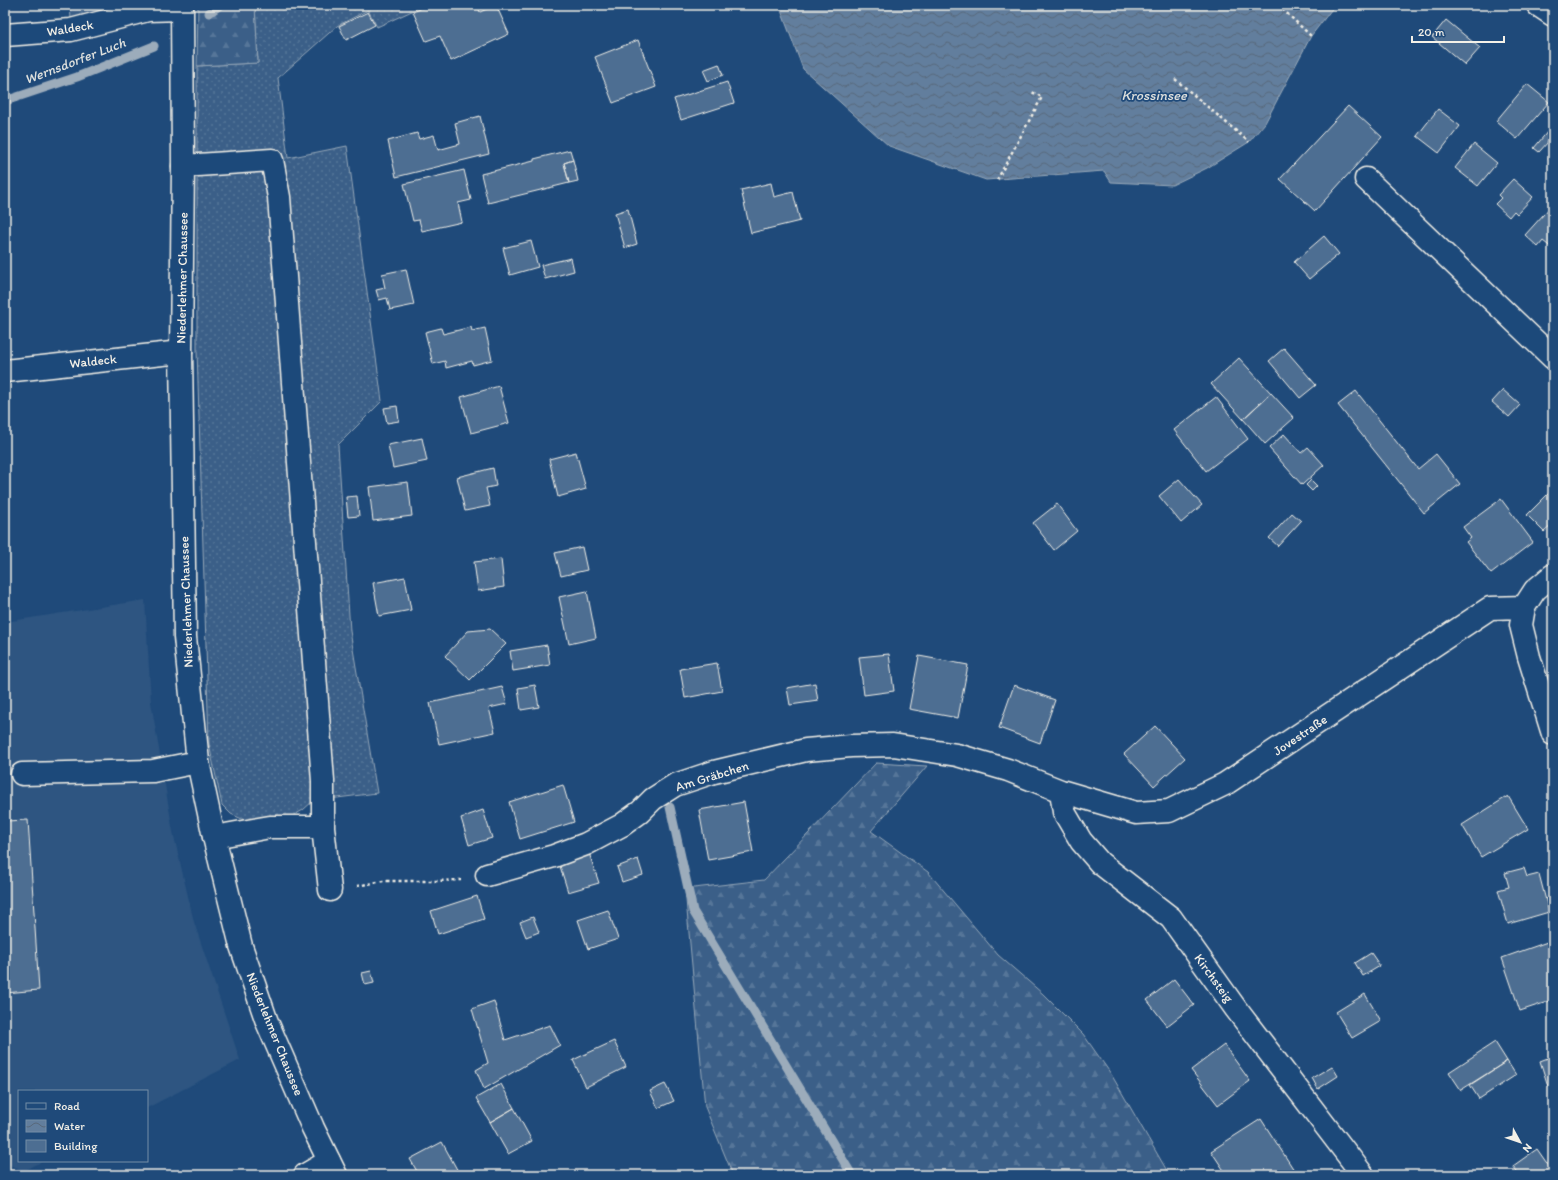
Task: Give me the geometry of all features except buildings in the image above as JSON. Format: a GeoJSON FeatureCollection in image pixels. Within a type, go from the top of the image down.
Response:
{"type":"FeatureCollection","features":[{"type":"Feature","properties":{"kind":"street"},"geometry":{"type":"LineString","coordinates":[[1538,5],[1553,15]]}},
{"type":"Feature","properties":{"kind":"street","name":"Waldeck"},"geometry":{"type":"LineString","coordinates":[[5,35],[71,30],[148,10],[182,7]]}},
{"type":"Feature","properties":{"kind":"street","name":"Niederlehmer Chaussee"},"geometry":{"type":"LineString","coordinates":[[182,7],[183,166],[181,352],[185,637],[198,762],[214,837],[241,946],[267,1022],[333,1168]]}},
{"type":"Feature","properties":{"kind":"street"},"geometry":{"type":"LineString","coordinates":[[183,166],[272,160],[278,190],[287,284],[322,766],[323,827],[330,890]]}},
{"type":"Feature","properties":{"kind":"street"},"geometry":{"type":"LineString","coordinates":[[1366,179],[1553,358]]}},
{"type":"Feature","properties":{"kind":"street","name":"Waldeck"},"geometry":{"type":"LineString","coordinates":[[5,371],[181,352]]}},
{"type":"Feature","properties":{"kind":"street"},"geometry":{"type":"LineString","coordinates":[[1553,575],[1535,590],[1524,607],[1521,625],[1528,657],[1553,734]]}},
{"type":"Feature","properties":{"kind":"street","name":"Jovestraße"},"geometry":{"type":"LineString","coordinates":[[1061,791],[1136,813],[1169,811],[1225,784],[1490,608],[1524,607]]}},
{"type":"Feature","properties":{"kind":"street","name":"Am Gräbchen"},"geometry":{"type":"LineString","coordinates":[[487,875],[548,858],[586,844],[622,825],[640,812],[653,799],[675,785],[714,772],[806,750],[851,746],[893,745],[956,756],[1008,770],[1061,791]]}},
{"type":"Feature","properties":{"kind":"street"},"geometry":{"type":"LineString","coordinates":[[22,774],[153,771],[198,762]]}},
{"type":"Feature","properties":{"kind":"street","name":"Kirchsteig"},"geometry":{"type":"LineString","coordinates":[[1061,791],[1064,812],[1081,841],[1100,863],[1170,918],[1236,1009],[1363,1175]]}},
{"type":"Feature","properties":{"kind":"street"},"geometry":{"type":"LineString","coordinates":[[214,837],[270,827],[323,827]]}},
{"type":"Feature","properties":{"kind":"street"},"geometry":{"type":"LineString","coordinates":[[305,1175],[333,1168]]}},
{"type":"Feature","properties":{"kind":"path"},"geometry":{"type":"LineString","coordinates":[[1278,5],[1311,36]]}},
{"type":"Feature","properties":{"kind":"path"},"geometry":{"type":"LineString","coordinates":[[1175,79],[1249,142]]}},
{"type":"Feature","properties":{"kind":"path"},"geometry":{"type":"LineString","coordinates":[[997,180],[1042,97],[1032,92]]}},
{"type":"Feature","properties":{"kind":"path"},"geometry":{"type":"LineString","coordinates":[[330,890],[383,881],[461,880],[487,875]]}},
{"type":"Feature","properties":{"kind":"shaded area"},"geometry":{"type":"Polygon","coordinates":[[[145,600],[151,702],[173,832],[194,922],[240,1060],[148,1107],[148,1090],[18,1090],[18,1162],[41,1162],[24,1171],[5,1163],[5,622],[145,600]]]}},
{"type":"Feature","properties":{"kind":"green space"},"geometry":{"type":"Polygon","coordinates":[[[70,5],[122,5],[71,19],[70,5]]]}},
{"type":"Feature","properties":{"kind":"green space"},"geometry":{"type":"Polygon","coordinates":[[[198,5],[255,5],[258,63],[197,66],[198,5]]]}},
{"type":"Feature","properties":{"kind":"green space"},"geometry":{"type":"Polygon","coordinates":[[[255,5],[425,5],[377,27],[368,10],[337,26],[278,78],[288,158],[347,146],[382,401],[338,445],[350,631],[377,793],[313,801],[303,810],[289,818],[267,820],[244,820],[231,814],[222,805],[209,744],[197,350],[197,66],[258,63],[255,5]]]}},
{"type":"Feature","properties":{"kind":"green space"},"geometry":{"type":"Polygon","coordinates":[[[876,763],[927,766],[871,831],[928,872],[998,955],[1043,994],[1083,1034],[1111,1074],[1166,1169],[1168,1175],[733,1175],[705,1107],[685,889],[764,880],[876,763]]]}},
{"type":"Feature","properties":{"kind":"water","name":"Krossinsee"},"geometry":{"type":"Polygon","coordinates":[[[779,5],[1335,5],[1311,36],[1265,123],[1249,142],[1207,168],[1172,185],[1111,182],[1104,171],[986,180],[889,146],[803,69],[779,5]]]}},
{"type":"Feature","properties":{"kind":"waterway"},"geometry":{"type":"LineString","coordinates":[[209,13],[220,5]]}},
{"type":"Feature","properties":{"kind":"waterway","name":"Wernsdorfer Luch"},"geometry":{"type":"LineString","coordinates":[[5,101],[77,77],[154,46]]}},
{"type":"Feature","properties":{"kind":"waterway"},"geometry":{"type":"LineString","coordinates":[[670,807],[693,911],[852,1175]]}}]}
